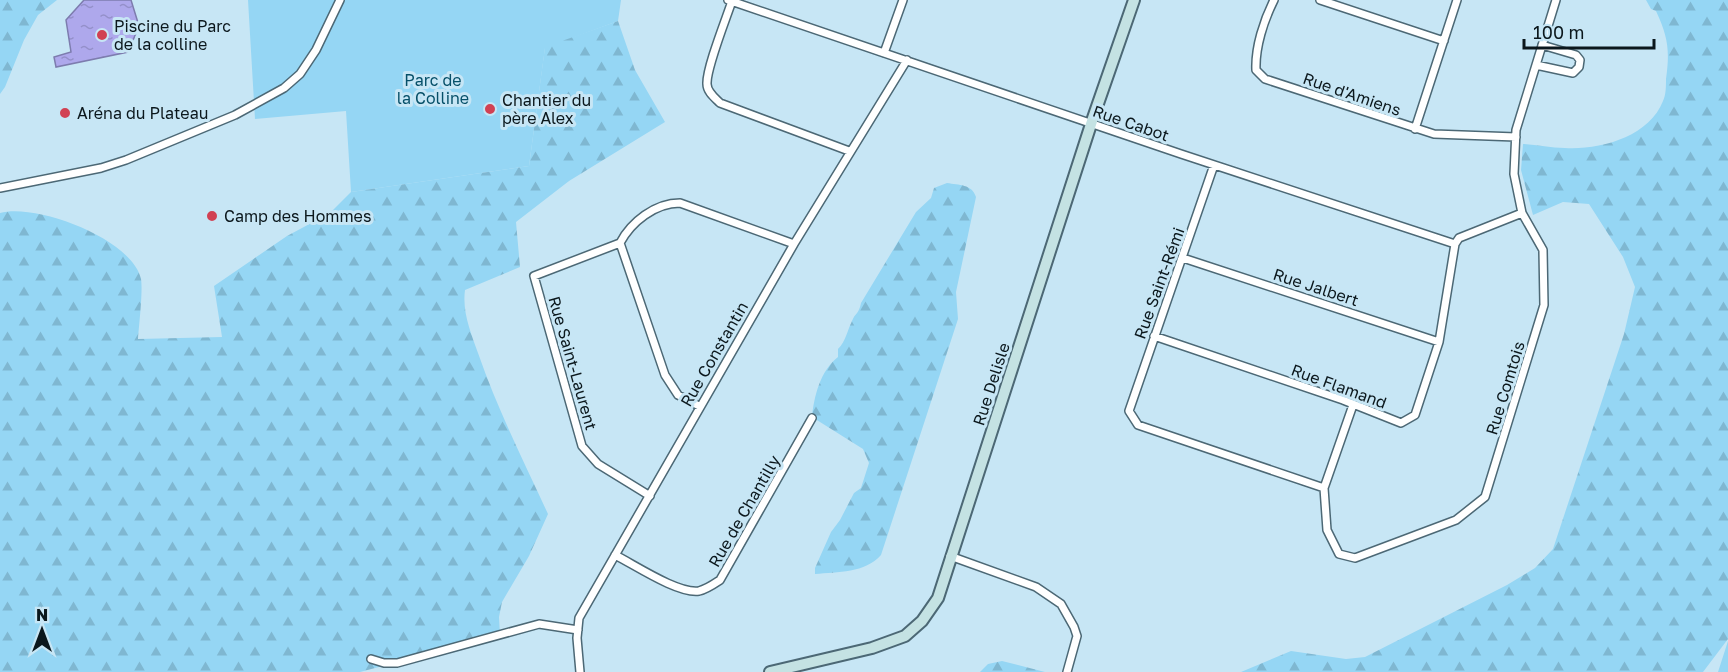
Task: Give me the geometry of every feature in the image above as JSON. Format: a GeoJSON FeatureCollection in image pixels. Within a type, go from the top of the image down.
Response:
{"type":"FeatureCollection","features":[{"type":"Feature","properties":{"kind":"street"},"geometry":{"type":"LineString","coordinates":[[0,188],[101,168],[126,160],[235,115],[284,88],[300,74],[309,62],[327,31],[340,0]]}},
{"type":"Feature","properties":{"kind":"street"},"geometry":{"type":"LineString","coordinates":[[884,53],[903,0]]}},
{"type":"Feature","properties":{"kind":"street","name":"Rue Delisle"},"geometry":{"type":"LineString","coordinates":[[770,672],[872,648],[905,636],[922,621],[938,598],[1134,0]]}},
{"type":"Feature","properties":{"kind":"street","name":"Rue d'Amiens"},"geometry":{"type":"LineString","coordinates":[[1274,0],[1262,32],[1256,59],[1256,70],[1265,79],[1434,134],[1516,137]]}},
{"type":"Feature","properties":{"kind":"street"},"geometry":{"type":"LineString","coordinates":[[1320,0],[1444,41]]}},
{"type":"Feature","properties":{"kind":"street"},"geometry":{"type":"LineString","coordinates":[[1415,129],[1457,0]]}},
{"type":"Feature","properties":{"kind":"street","name":"Rue Comtois"},"geometry":{"type":"LineString","coordinates":[[1324,488],[1327,530],[1339,554],[1355,558],[1456,520],[1485,497],[1544,305],[1543,250],[1522,213],[1514,174],[1516,130],[1556,0]]}},
{"type":"Feature","properties":{"kind":"street"},"geometry":{"type":"LineString","coordinates":[[730,1],[709,71],[707,85],[711,94],[720,104],[849,152]]}},
{"type":"Feature","properties":{"kind":"street","name":"Rue Cabot"},"geometry":{"type":"LineString","coordinates":[[730,1],[1455,244]]}},
{"type":"Feature","properties":{"kind":"street"},"geometry":{"type":"LineString","coordinates":[[1536,65],[1573,73],[1578,67],[1580,60],[1576,55],[1542,45]]}},
{"type":"Feature","properties":{"kind":"street","name":"Rue Constantin"},"geometry":{"type":"LineString","coordinates":[[580,672],[577,638],[579,618],[794,244],[907,60]]}},
{"type":"Feature","properties":{"kind":"street","name":"Rue Saint-Rémi"},"geometry":{"type":"LineString","coordinates":[[1214,165],[1129,411],[1138,425],[1324,488]]}},
{"type":"Feature","properties":{"kind":"street"},"geometry":{"type":"LineString","coordinates":[[699,406],[678,394],[665,375],[620,243],[626,232],[639,220],[663,206],[680,204],[794,244]]}},
{"type":"Feature","properties":{"kind":"street"},"geometry":{"type":"LineString","coordinates":[[1455,244],[1459,238],[1522,213]]}},
{"type":"Feature","properties":{"kind":"street","name":"Rue Saint-Laurent"},"geometry":{"type":"LineString","coordinates":[[620,243],[534,276],[582,446],[598,464],[650,496]]}},
{"type":"Feature","properties":{"kind":"street","name":"Rue Flamand"},"geometry":{"type":"LineString","coordinates":[[1154,336],[1343,400],[1401,423],[1415,415],[1439,342],[1455,244]]}},
{"type":"Feature","properties":{"kind":"street","name":"Rue Jalbert"},"geometry":{"type":"LineString","coordinates":[[1183,258],[1439,342]]}},
{"type":"Feature","properties":{"kind":"street"},"geometry":{"type":"LineString","coordinates":[[1324,488],[1353,405]]}},
{"type":"Feature","properties":{"kind":"street","name":"Rue de Chantilly"},"geometry":{"type":"LineString","coordinates":[[615,555],[674,586],[690,591],[699,591],[720,580],[812,417]]}},
{"type":"Feature","properties":{"kind":"street"},"geometry":{"type":"LineString","coordinates":[[950,556],[1036,587],[1061,604],[1077,636],[1067,672]]}},
{"type":"Feature","properties":{"kind":"street"},"geometry":{"type":"LineString","coordinates":[[371,659],[384,663],[397,663],[539,624],[578,630]]}},
{"type":"Feature","properties":{"kind":"green space"},"geometry":{"type":"Polygon","coordinates":[[[0,0],[57,0],[38,15],[0,94],[0,0]]]}},
{"type":"Feature","properties":{"kind":"green space","name":"Parc de la Colline"},"geometry":{"type":"Polygon","coordinates":[[[248,0],[621,0],[618,21],[545,48],[529,166],[351,192],[346,111],[255,119],[248,0]]]}},
{"type":"Feature","properties":{"kind":"green space"},"geometry":{"type":"Polygon","coordinates":[[[1646,0],[1728,0],[1728,639],[1703,672],[1241,672],[1291,651],[1346,659],[1365,657],[1507,585],[1535,568],[1553,549],[1624,334],[1635,287],[1623,257],[1589,204],[1563,202],[1533,215],[1521,170],[1523,144],[1554,148],[1593,147],[1622,139],[1647,124],[1663,101],[1668,52],[1660,20],[1656,11],[1651,9],[1646,0]]]}},
{"type":"Feature","properties":{"kind":"green space"},"geometry":{"type":"Polygon","coordinates":[[[618,21],[635,70],[665,122],[569,181],[516,222],[520,267],[465,290],[468,322],[485,373],[548,514],[529,556],[502,602],[499,617],[500,635],[360,672],[0,672],[0,213],[16,211],[36,213],[58,219],[81,227],[120,250],[134,264],[141,279],[138,339],[222,337],[214,286],[287,236],[330,213],[351,192],[529,166],[545,47],[618,21]]]}},
{"type":"Feature","properties":{"kind":"green space"},"geometry":{"type":"Polygon","coordinates":[[[947,183],[968,187],[976,197],[956,292],[958,319],[881,555],[875,561],[859,568],[815,574],[815,568],[831,532],[854,493],[861,488],[869,463],[863,449],[812,417],[819,385],[827,369],[838,357],[838,349],[861,303],[916,212],[931,198],[934,188],[947,183]]]}},
{"type":"Feature","properties":{"kind":"green space"},"geometry":{"type":"Polygon","coordinates":[[[1728,641],[1728,672],[1718,672],[1728,641]]]}},
{"type":"Feature","properties":{"kind":"green space"},"geometry":{"type":"Polygon","coordinates":[[[1002,661],[1045,672],[980,672],[988,664],[1002,661]]]}},
{"type":"Feature","properties":{"kind":"water","name":"Piscine du Parc de la colline"},"geometry":{"type":"Polygon","coordinates":[[[84,0],[131,0],[139,26],[128,52],[56,67],[54,57],[71,52],[66,20],[84,0]]]}},
{"type":"Feature","properties":{"kind":"place","name":"Piscine du Parc de la colline"},"geometry":{"type":"Point","coordinates":[102,35]}},
{"type":"Feature","properties":{"kind":"place","name":"Chantier du père Alex"},"geometry":{"type":"Point","coordinates":[490,109]}},
{"type":"Feature","properties":{"kind":"place","name":"Aréna du Plateau"},"geometry":{"type":"Point","coordinates":[65,113]}},
{"type":"Feature","properties":{"kind":"place","name":"Camp des Hommes"},"geometry":{"type":"Point","coordinates":[212,216]}}]}
